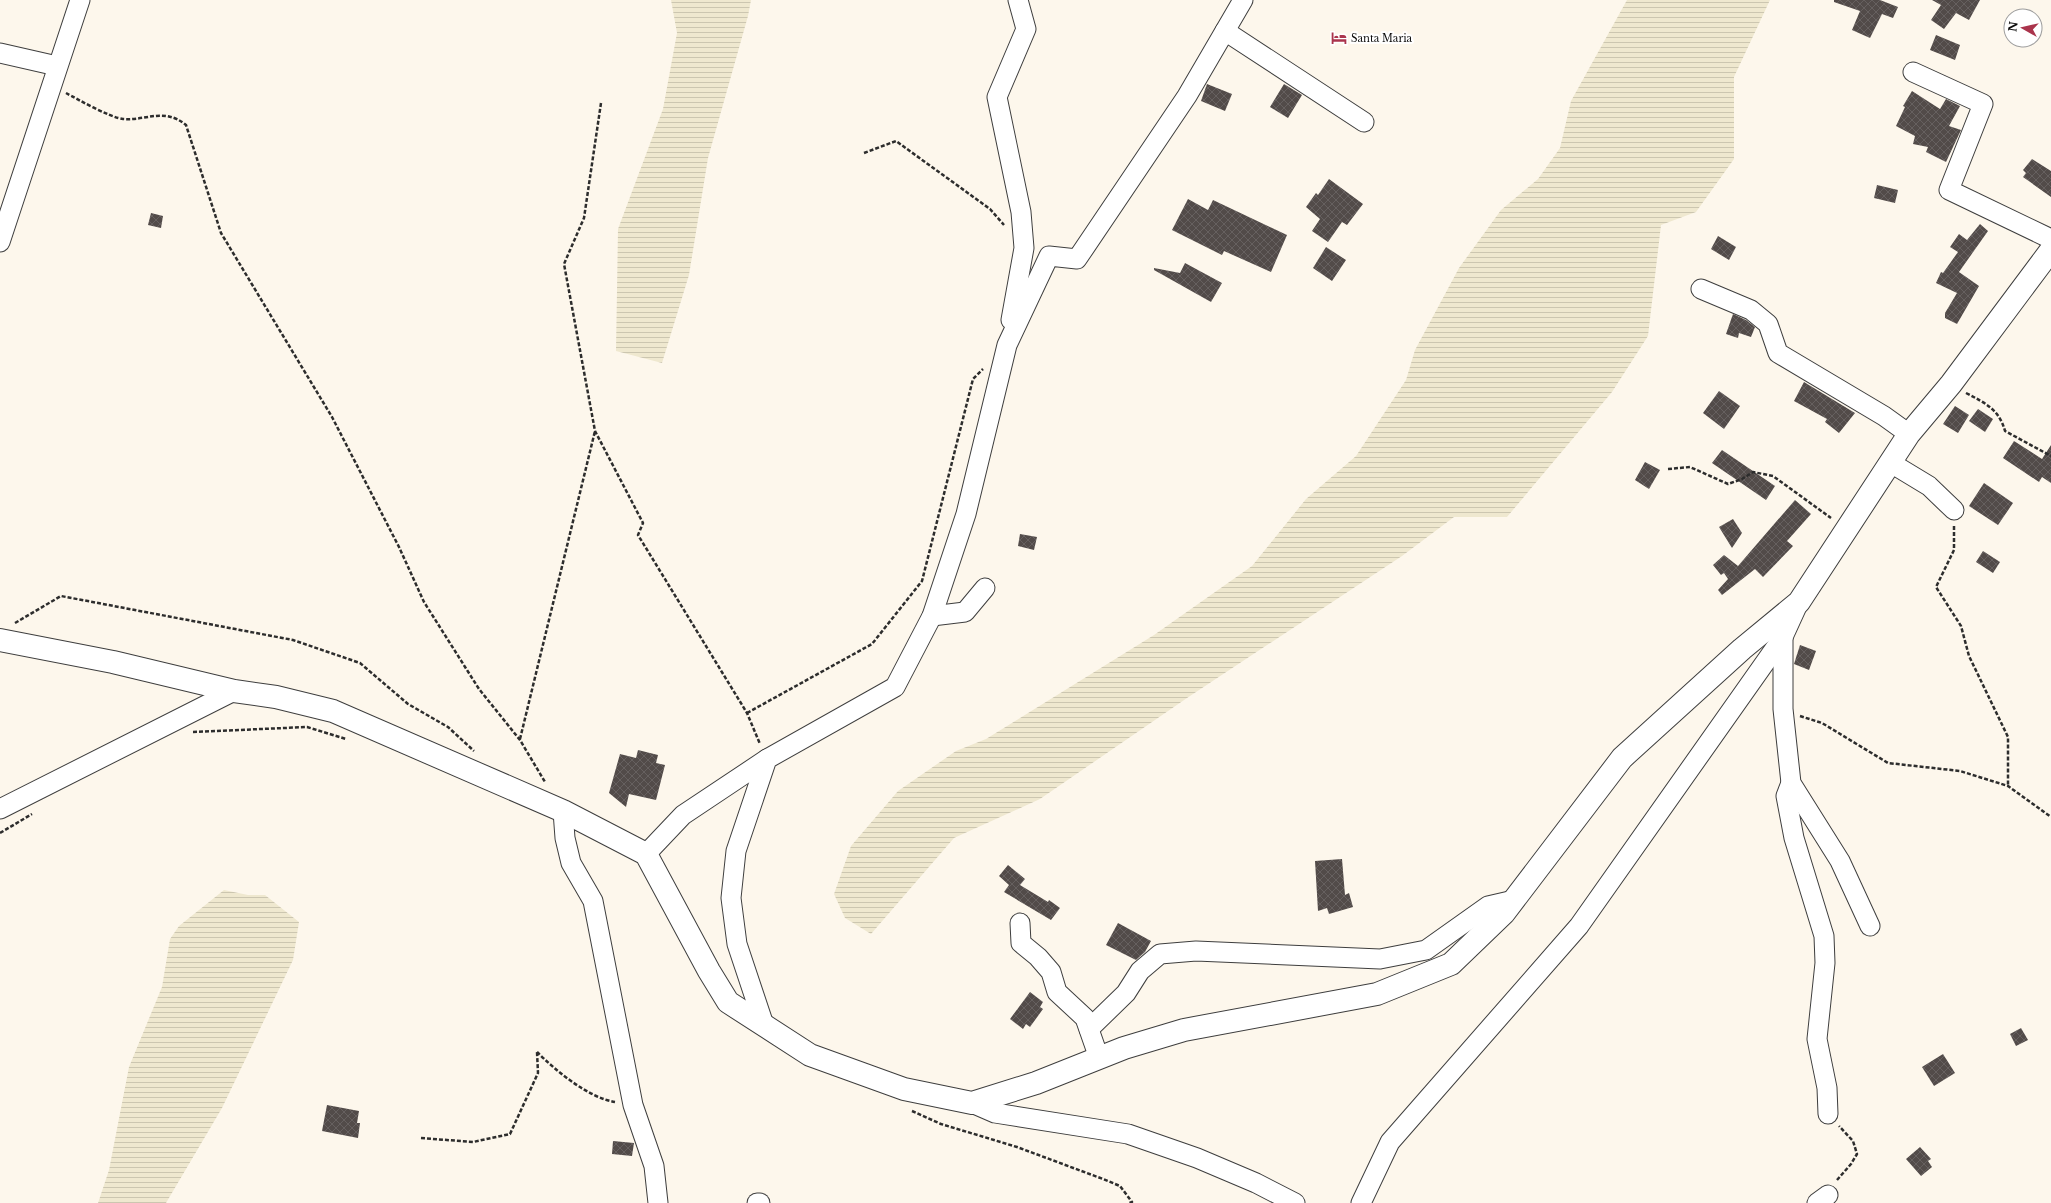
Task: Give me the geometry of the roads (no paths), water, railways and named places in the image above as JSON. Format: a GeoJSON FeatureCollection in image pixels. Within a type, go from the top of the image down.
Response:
{"type":"FeatureCollection","features":[{"type":"Feature","properties":{"kind":"street"},"geometry":{"type":"LineString","coordinates":[[0,242],[80,0]]}},
{"type":"Feature","properties":{"kind":"street"},"geometry":{"type":"LineString","coordinates":[[646,854],[683,815],[767,759],[895,687],[932,616],[966,514],[1007,345],[1024,248],[1022,212],[997,97],[1026,29],[1018,0]]}},
{"type":"Feature","properties":{"kind":"street"},"geometry":{"type":"LineString","coordinates":[[1007,345],[1049,256],[1077,259],[1187,96],[1243,0]]}},
{"type":"Feature","properties":{"kind":"street"},"geometry":{"type":"LineString","coordinates":[[1225,31],[1364,122]]}},
{"type":"Feature","properties":{"kind":"street"},"geometry":{"type":"LineString","coordinates":[[0,53],[54,75]]}},
{"type":"Feature","properties":{"kind":"street"},"geometry":{"type":"LineString","coordinates":[[1913,72],[1983,104],[1949,190],[2051,239]]}},
{"type":"Feature","properties":{"kind":"street"},"geometry":{"type":"LineString","coordinates":[[1361,1203],[1390,1142],[1579,926],[1783,637],[1800,602],[1909,434],[1951,384],[2051,250]]}},
{"type":"Feature","properties":{"kind":"street"},"geometry":{"type":"LineString","coordinates":[[1701,289],[1751,310],[1768,324],[1778,353],[1884,416],[1909,434]]}},
{"type":"Feature","properties":{"kind":"street"},"geometry":{"type":"LineString","coordinates":[[1891,462],[1929,486],[1954,510]]}},
{"type":"Feature","properties":{"kind":"street"},"geometry":{"type":"LineString","coordinates":[[932,616],[965,612],[985,588]]}},
{"type":"Feature","properties":{"kind":"street"},"geometry":{"type":"LineString","coordinates":[[972,1103],[1036,1083],[1124,1048],[1184,1030],[1377,994],[1451,964],[1504,913],[1622,758],[1742,650],[1800,602]]}},
{"type":"Feature","properties":{"kind":"street"},"geometry":{"type":"LineString","coordinates":[[1783,637],[1782,709],[1791,783],[1840,861],[1870,926]]}},
{"type":"Feature","properties":{"kind":"street"},"geometry":{"type":"LineString","coordinates":[[0,640],[113,662],[234,691],[276,697],[333,711],[563,811],[646,854],[709,971],[728,1002],[810,1055],[904,1089],[972,1103],[995,1113],[1128,1134],[1197,1158],[1249,1180],[1295,1203]]}},
{"type":"Feature","properties":{"kind":"street"},"geometry":{"type":"LineString","coordinates":[[0,809],[234,691]]}},
{"type":"Feature","properties":{"kind":"street"},"geometry":{"type":"LineString","coordinates":[[764,1025],[737,944],[731,898],[736,851],[767,759]]}},
{"type":"Feature","properties":{"kind":"street"},"geometry":{"type":"LineString","coordinates":[[1791,783],[1786,796],[1794,838],[1824,936],[1825,964],[1817,1039],[1828,1088],[1828,1114]]}},
{"type":"Feature","properties":{"kind":"street"},"geometry":{"type":"LineString","coordinates":[[563,811],[565,838],[571,863],[593,901],[633,1105],[654,1166],[658,1203]]}},
{"type":"Feature","properties":{"kind":"street"},"geometry":{"type":"LineString","coordinates":[[1089,1029],[1126,993],[1140,971],[1160,954],[1196,951],[1380,960],[1426,950],[1488,906],[1514,900]]}},
{"type":"Feature","properties":{"kind":"street"},"geometry":{"type":"LineString","coordinates":[[1020,923],[1021,943],[1038,957],[1051,972],[1057,992],[1085,1018],[1100,1058]]}},
{"type":"Feature","properties":{"kind":"place","name":"Santa Maria"},"geometry":{"type":"Point","coordinates":[1339,38]}}]}
